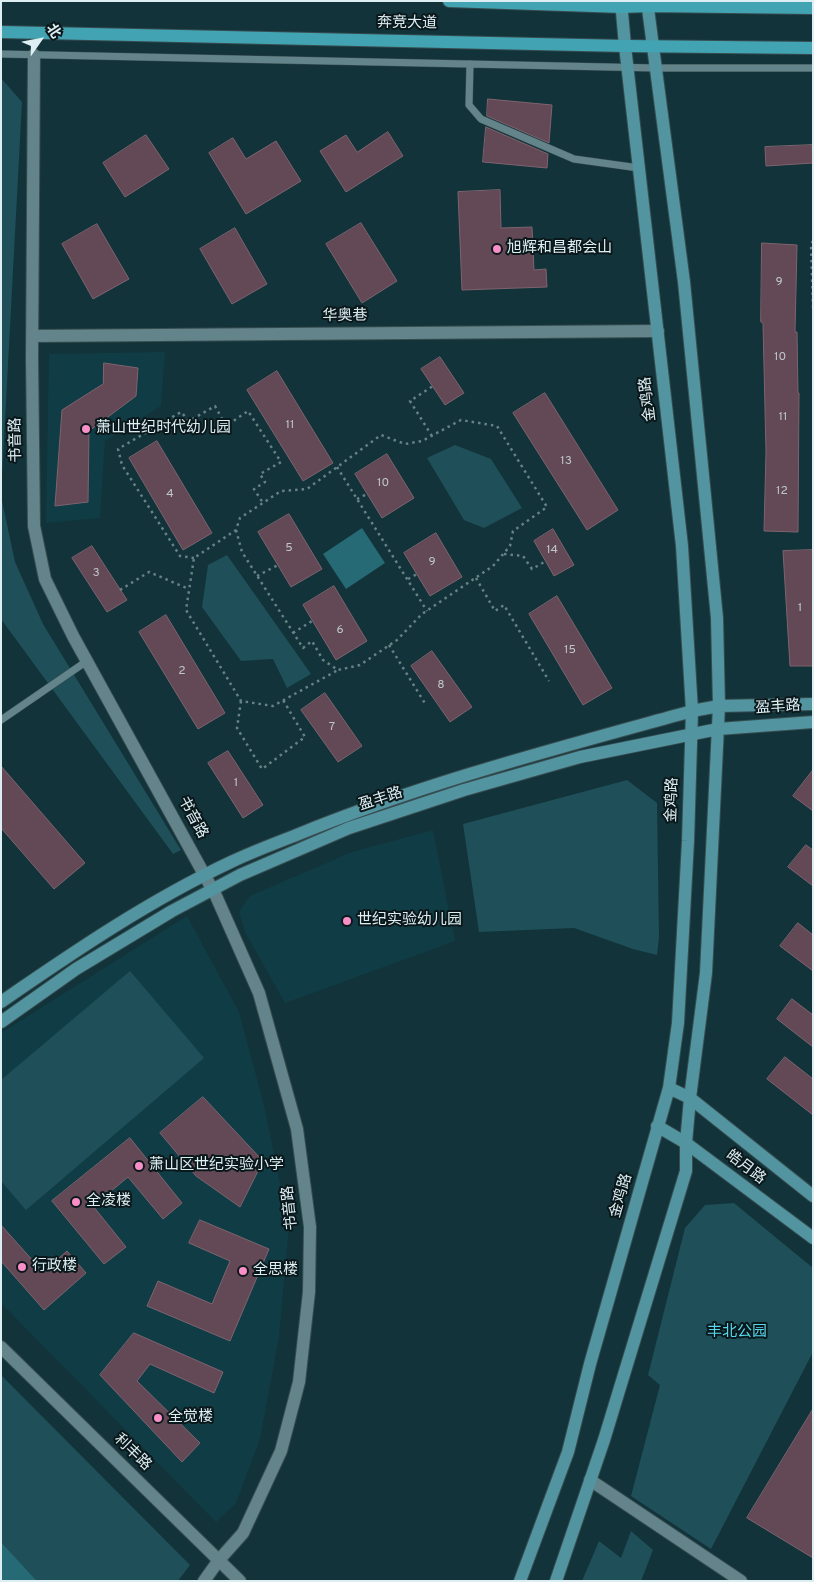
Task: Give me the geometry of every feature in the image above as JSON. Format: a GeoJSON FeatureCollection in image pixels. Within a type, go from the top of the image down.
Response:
{"type":"FeatureCollection","features":[{"type":"Feature","properties":{"kind":"main road","name":"奔竞大道"},"geometry":{"type":"LineString","coordinates":[[449,1],[647,3],[813,8]]}},
{"type":"Feature","properties":{"kind":"main road"},"geometry":{"type":"LineString","coordinates":[[556,1581],[650,1292],[686,1171],[686,1143],[690,1098],[706,973],[719,706],[717,618],[687,312],[647,3]]}},
{"type":"Feature","properties":{"kind":"main road","name":"金鸡路"},"geometry":{"type":"LineString","coordinates":[[520,1581],[568,1452],[590,1364],[669,1088],[678,1014],[688,841],[692,711],[682,546],[621,4]]}},
{"type":"Feature","properties":{"kind":"main road","name":"奔竞大道"},"geometry":{"type":"LineString","coordinates":[[1,32],[625,46],[813,48]]}},
{"type":"Feature","properties":{"kind":"main road","name":"盈丰路"},"geometry":{"type":"LineString","coordinates":[[1,1002],[111,929],[204,875],[342,816],[451,779],[692,711],[719,706],[813,704]]}},
{"type":"Feature","properties":{"kind":"main road","name":"盈丰路"},"geometry":{"type":"LineString","coordinates":[[1,1022],[76,969],[172,911],[240,875],[349,828],[428,802],[580,757],[718,729],[813,722]]}},
{"type":"Feature","properties":{"kind":"main road","name":"皓月路"},"geometry":{"type":"LineString","coordinates":[[669,1088],[690,1098],[813,1196]]}},
{"type":"Feature","properties":{"kind":"main road","name":"皓月路"},"geometry":{"type":"LineString","coordinates":[[657,1126],[686,1143],[813,1238]]}},
{"type":"Feature","properties":{"kind":"street","name":"书音路"},"geometry":{"type":"LineString","coordinates":[[34,54],[32,336],[34,526],[45,579],[87,661],[212,890],[259,993],[298,1129],[310,1227],[309,1292],[299,1382],[281,1451],[243,1533],[219,1560],[204,1581]]}},
{"type":"Feature","properties":{"kind":"street","name":"华奥巷"},"geometry":{"type":"LineString","coordinates":[[32,336],[658,331]]}},
{"type":"Feature","properties":{"kind":"street","name":"利丰路"},"geometry":{"type":"LineString","coordinates":[[1,1347],[240,1581]]}},
{"type":"Feature","properties":{"kind":"street"},"geometry":{"type":"LineString","coordinates":[[590,1480],[741,1581]]}},
{"type":"Feature","properties":{"kind":"lane"},"geometry":{"type":"LineString","coordinates":[[1,54],[656,68],[813,68]]}},
{"type":"Feature","properties":{"kind":"lane"},"geometry":{"type":"LineString","coordinates":[[470,64],[469,105],[481,119],[574,159],[639,168]]}},
{"type":"Feature","properties":{"kind":"lane"},"geometry":{"type":"LineString","coordinates":[[1,720],[87,661]]}},
{"type":"Feature","properties":{"kind":"path"},"geometry":{"type":"LineString","coordinates":[[813,242],[811,244],[811,253],[813,309]]}},
{"type":"Feature","properties":{"kind":"path"},"geometry":{"type":"LineString","coordinates":[[432,436],[410,401],[433,386]]}},
{"type":"Feature","properties":{"kind":"path"},"geometry":{"type":"LineString","coordinates":[[236,530],[194,558],[180,556],[122,465],[118,449],[181,412],[189,422],[215,406],[226,426],[248,412],[281,462],[260,474],[265,482],[254,489],[263,503]]}},
{"type":"Feature","properties":{"kind":"path"},"geometry":{"type":"LineString","coordinates":[[241,701],[273,706],[338,670],[360,664],[397,640],[427,610],[493,566],[510,546],[513,531],[547,507],[497,426],[461,420],[422,441],[405,444],[381,435],[307,489],[281,491],[240,518],[236,530],[242,552],[303,648],[312,641],[323,660],[338,670]]}},
{"type":"Feature","properties":{"kind":"path"},"geometry":{"type":"LineString","coordinates":[[337,467],[427,610]]}},
{"type":"Feature","properties":{"kind":"path"},"geometry":{"type":"LineString","coordinates":[[357,499],[367,494]]}},
{"type":"Feature","properties":{"kind":"path"},"geometry":{"type":"LineString","coordinates":[[504,554],[523,556],[532,569],[546,561]]}},
{"type":"Feature","properties":{"kind":"path"},"geometry":{"type":"LineString","coordinates":[[194,558],[186,610],[241,701],[237,728],[262,769],[306,737],[283,700]]}},
{"type":"Feature","properties":{"kind":"path"},"geometry":{"type":"LineString","coordinates":[[257,576],[278,565]]}},
{"type":"Feature","properties":{"kind":"path"},"geometry":{"type":"LineString","coordinates":[[120,590],[150,572],[189,588]]}},
{"type":"Feature","properties":{"kind":"path"},"geometry":{"type":"LineString","coordinates":[[408,580],[417,574]]}},
{"type":"Feature","properties":{"kind":"path"},"geometry":{"type":"LineString","coordinates":[[476,578],[495,611],[504,605],[549,681]]}},
{"type":"Feature","properties":{"kind":"path"},"geometry":{"type":"LineString","coordinates":[[294,633],[312,621]]}},
{"type":"Feature","properties":{"kind":"path"},"geometry":{"type":"LineString","coordinates":[[390,645],[426,705]]}},
{"type":"Feature","properties":{"kind":"shaded area","name":"萧山世纪时代幼儿园"},"geometry":{"type":"Polygon","coordinates":[[[165,352],[161,406],[105,441],[100,518],[46,523],[49,354],[165,352]]]}},
{"type":"Feature","properties":{"kind":"shaded area"},"geometry":{"type":"Polygon","coordinates":[[[362,528],[385,563],[346,589],[323,554],[362,528]]]}},
{"type":"Feature","properties":{"kind":"shaded area","name":"世纪实验幼儿园"},"geometry":{"type":"Polygon","coordinates":[[[433,830],[455,941],[285,1003],[245,932],[239,911],[250,896],[352,852],[433,830]]]}},
{"type":"Feature","properties":{"kind":"shaded area","name":"萧山区世纪实验小学"},"geometry":{"type":"Polygon","coordinates":[[[187,916],[239,1012],[264,1105],[289,1227],[279,1337],[260,1439],[236,1503],[216,1522],[1,1303],[1,1033],[187,916]]]}},
{"type":"Feature","properties":{"kind":"shaded area"},"geometry":{"type":"Polygon","coordinates":[[[1,1542],[37,1581],[1,1581],[1,1542]]]}},
{"type":"Feature","properties":{"kind":"green space"},"geometry":{"type":"Polygon","coordinates":[[[1,78],[22,102],[1,496],[1,78]]]}},
{"type":"Feature","properties":{"kind":"green space"},"geometry":{"type":"Polygon","coordinates":[[[455,445],[491,459],[522,508],[484,528],[464,520],[427,458],[455,445]]]}},
{"type":"Feature","properties":{"kind":"green space"},"geometry":{"type":"Polygon","coordinates":[[[1,496],[15,562],[43,624],[181,850],[173,854],[1,619],[1,496]]]}},
{"type":"Feature","properties":{"kind":"green space"},"geometry":{"type":"Polygon","coordinates":[[[227,555],[311,674],[287,688],[273,659],[241,661],[202,607],[208,565],[227,555]]]}},
{"type":"Feature","properties":{"kind":"green space"},"geometry":{"type":"Polygon","coordinates":[[[627,780],[657,803],[659,937],[657,955],[633,949],[574,928],[479,932],[463,824],[627,780]]]}},
{"type":"Feature","properties":{"kind":"green space"},"geometry":{"type":"Polygon","coordinates":[[[130,971],[204,1058],[26,1210],[1,1181],[1,1080],[130,971]]]}},
{"type":"Feature","properties":{"kind":"green space","name":"丰北公园"},"geometry":{"type":"Polygon","coordinates":[[[734,1203],[813,1268],[813,1352],[711,1549],[631,1496],[660,1385],[648,1375],[685,1228],[705,1205],[734,1203]]]}},
{"type":"Feature","properties":{"kind":"green space"},"geometry":{"type":"Polygon","coordinates":[[[1,1375],[190,1565],[178,1581],[37,1581],[1,1542],[1,1375]]]}},
{"type":"Feature","properties":{"kind":"green space"},"geometry":{"type":"Polygon","coordinates":[[[631,1531],[653,1550],[641,1581],[582,1581],[599,1541],[621,1558],[631,1531]]]}},
{"type":"Feature","properties":{"kind":"building"},"geometry":{"type":"Polygon","coordinates":[[[488,99],[552,105],[549,143],[487,116],[488,99]]]}},
{"type":"Feature","properties":{"kind":"building"},"geometry":{"type":"Polygon","coordinates":[[[486,127],[548,154],[547,168],[483,162],[486,127]]]}},
{"type":"Feature","properties":{"kind":"building"},"geometry":{"type":"Polygon","coordinates":[[[388,132],[403,156],[346,192],[320,151],[346,135],[357,152],[388,132]]]}},
{"type":"Feature","properties":{"kind":"building"},"geometry":{"type":"Polygon","coordinates":[[[146,135],[169,169],[125,197],[103,163],[146,135]]]}},
{"type":"Feature","properties":{"kind":"building"},"geometry":{"type":"Polygon","coordinates":[[[233,138],[246,159],[276,141],[301,181],[246,214],[209,153],[233,138]]]}},
{"type":"Feature","properties":{"kind":"building"},"geometry":{"type":"Polygon","coordinates":[[[813,145],[813,163],[766,166],[765,147],[813,145]]]}},
{"type":"Feature","properties":{"kind":"building","name":"旭辉和昌都会山"},"geometry":{"type":"Polygon","coordinates":[[[500,190],[501,228],[532,227],[534,270],[546,269],[547,287],[462,290],[458,192],[500,190]]]}},
{"type":"Feature","properties":{"kind":"building"},"geometry":{"type":"Polygon","coordinates":[[[361,223],[397,281],[362,303],[326,244],[361,223]]]}},
{"type":"Feature","properties":{"kind":"building"},"geometry":{"type":"Polygon","coordinates":[[[97,224],[129,279],[93,299],[62,244],[97,224]]]}},
{"type":"Feature","properties":{"kind":"building"},"geometry":{"type":"Polygon","coordinates":[[[235,228],[267,284],[232,304],[200,249],[235,228]]]}},
{"type":"Feature","properties":{"kind":"building"},"geometry":{"type":"Polygon","coordinates":[[[762,243],[797,245],[795,332],[797,332],[799,393],[798,532],[764,531],[766,452],[763,323],[761,322],[762,243]]]}},
{"type":"Feature","properties":{"kind":"building"},"geometry":{"type":"Polygon","coordinates":[[[440,357],[464,393],[445,405],[421,369],[440,357]]]}},
{"type":"Feature","properties":{"kind":"building"},"geometry":{"type":"Polygon","coordinates":[[[104,363],[138,368],[136,396],[89,431],[88,502],[55,506],[62,410],[103,384],[104,363]]]}},
{"type":"Feature","properties":{"kind":"building"},"geometry":{"type":"Polygon","coordinates":[[[277,371],[333,463],[303,481],[247,390],[277,371]]]}},
{"type":"Feature","properties":{"kind":"building"},"geometry":{"type":"Polygon","coordinates":[[[545,393],[618,510],[587,530],[513,413],[545,393]]]}},
{"type":"Feature","properties":{"kind":"building"},"geometry":{"type":"Polygon","coordinates":[[[157,441],[212,533],[183,550],[129,458],[157,441]]]}},
{"type":"Feature","properties":{"kind":"building"},"geometry":{"type":"Polygon","coordinates":[[[387,454],[414,498],[382,518],[355,474],[387,454]]]}},
{"type":"Feature","properties":{"kind":"building"},"geometry":{"type":"Polygon","coordinates":[[[289,514],[322,569],[291,587],[258,532],[289,514]]]}},
{"type":"Feature","properties":{"kind":"building"},"geometry":{"type":"Polygon","coordinates":[[[553,529],[574,565],[554,576],[534,541],[553,529]]]}},
{"type":"Feature","properties":{"kind":"building"},"geometry":{"type":"Polygon","coordinates":[[[436,533],[462,577],[430,596],[404,553],[436,533]]]}},
{"type":"Feature","properties":{"kind":"building"},"geometry":{"type":"Polygon","coordinates":[[[92,546],[127,600],[107,612],[72,558],[92,546]]]}},
{"type":"Feature","properties":{"kind":"building"},"geometry":{"type":"Polygon","coordinates":[[[813,550],[813,666],[790,666],[783,551],[813,550]]]}},
{"type":"Feature","properties":{"kind":"building"},"geometry":{"type":"Polygon","coordinates":[[[334,586],[367,641],[336,660],[303,605],[334,586]]]}},
{"type":"Feature","properties":{"kind":"building"},"geometry":{"type":"Polygon","coordinates":[[[557,596],[612,688],[583,705],[529,614],[557,596]]]}},
{"type":"Feature","properties":{"kind":"building"},"geometry":{"type":"Polygon","coordinates":[[[166,615],[225,713],[198,729],[139,632],[166,615]]]}},
{"type":"Feature","properties":{"kind":"building"},"geometry":{"type":"Polygon","coordinates":[[[432,651],[472,707],[450,722],[411,666],[432,651]]]}},
{"type":"Feature","properties":{"kind":"building"},"geometry":{"type":"Polygon","coordinates":[[[325,693],[362,746],[338,762],[301,710],[325,693]]]}},
{"type":"Feature","properties":{"kind":"building"},"geometry":{"type":"Polygon","coordinates":[[[228,751],[263,805],[243,818],[208,763],[228,751]]]}},
{"type":"Feature","properties":{"kind":"building"},"geometry":{"type":"Polygon","coordinates":[[[1,766],[85,863],[54,889],[1,828],[1,766]]]}},
{"type":"Feature","properties":{"kind":"building"},"geometry":{"type":"Polygon","coordinates":[[[813,770],[813,811],[793,796],[813,770]]]}},
{"type":"Feature","properties":{"kind":"building"},"geometry":{"type":"Polygon","coordinates":[[[806,845],[813,850],[813,886],[788,867],[806,845]]]}},
{"type":"Feature","properties":{"kind":"building"},"geometry":{"type":"Polygon","coordinates":[[[798,923],[813,935],[813,971],[780,946],[798,923]]]}},
{"type":"Feature","properties":{"kind":"building"},"geometry":{"type":"Polygon","coordinates":[[[792,999],[813,1015],[813,1047],[777,1019],[792,999]]]}},
{"type":"Feature","properties":{"kind":"building"},"geometry":{"type":"Polygon","coordinates":[[[785,1057],[813,1079],[813,1115],[767,1079],[785,1057]]]}},
{"type":"Feature","properties":{"kind":"building","name":"萧山区世纪实验小学"},"geometry":{"type":"Polygon","coordinates":[[[203,1097],[263,1161],[240,1207],[196,1176],[160,1133],[203,1097]]]}},
{"type":"Feature","properties":{"kind":"building","name":"全凌楼"},"geometry":{"type":"Polygon","coordinates":[[[130,1138],[182,1203],[163,1219],[128,1177],[93,1206],[126,1247],[104,1264],[52,1201],[130,1138]]]}},
{"type":"Feature","properties":{"kind":"building","name":"全思楼"},"geometry":{"type":"Polygon","coordinates":[[[200,1220],[269,1249],[230,1341],[147,1306],[158,1281],[212,1304],[230,1261],[189,1243],[200,1220]]]}},
{"type":"Feature","properties":{"kind":"building","name":"行政楼"},"geometry":{"type":"Polygon","coordinates":[[[1,1225],[43,1272],[67,1251],[86,1273],[44,1310],[1,1261],[1,1225]]]}},
{"type":"Feature","properties":{"kind":"building","name":"全觉楼"},"geometry":{"type":"Polygon","coordinates":[[[134,1333],[223,1372],[214,1393],[150,1364],[137,1381],[200,1443],[182,1462],[100,1375],[134,1333]]]}},
{"type":"Feature","properties":{"kind":"building"},"geometry":{"type":"Polygon","coordinates":[[[813,1409],[813,1558],[747,1518],[813,1409]]]}},
{"type":"Feature","properties":{"kind":"place","name":"旭辉和昌都会山"},"geometry":{"type":"Point","coordinates":[497,249]}},
{"type":"Feature","properties":{"kind":"place","name":"萧山世纪时代幼儿园"},"geometry":{"type":"Point","coordinates":[86,429]}},
{"type":"Feature","properties":{"kind":"place","name":"世纪实验幼儿园"},"geometry":{"type":"Point","coordinates":[347,921]}},
{"type":"Feature","properties":{"kind":"place","name":"萧山区世纪实验小学"},"geometry":{"type":"Point","coordinates":[139,1166]}},
{"type":"Feature","properties":{"kind":"place","name":"全凌楼"},"geometry":{"type":"Point","coordinates":[76,1202]}},
{"type":"Feature","properties":{"kind":"place","name":"行政楼"},"geometry":{"type":"Point","coordinates":[22,1267]}},
{"type":"Feature","properties":{"kind":"place","name":"全思楼"},"geometry":{"type":"Point","coordinates":[243,1271]}},
{"type":"Feature","properties":{"kind":"place","name":"全觉楼"},"geometry":{"type":"Point","coordinates":[158,1418]}}]}
